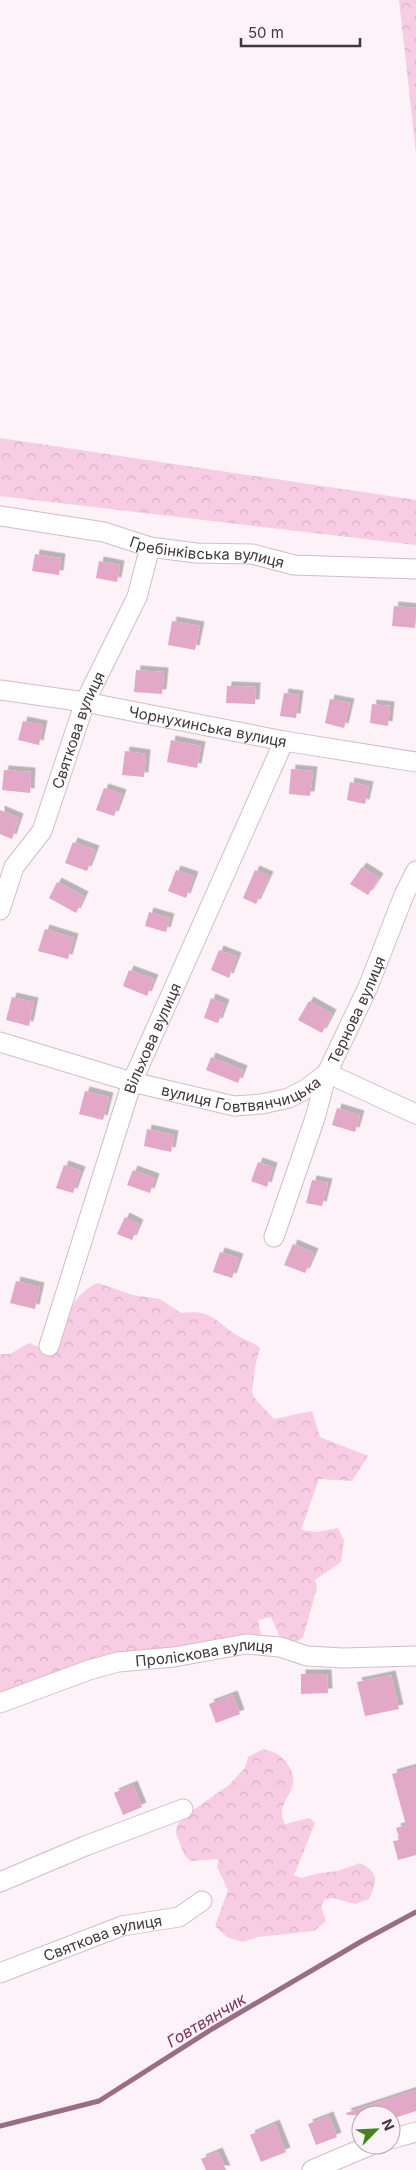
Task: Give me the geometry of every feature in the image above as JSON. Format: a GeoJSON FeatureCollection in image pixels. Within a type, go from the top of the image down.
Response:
{"type":"FeatureCollection","features":[{"type":"Feature","properties":{"kind":"street","name":"Гребінківська вулиця"},"geometry":{"type":"LineString","coordinates":[[0,516],[104,532],[150,547],[196,553],[252,554],[294,565],[416,569]]}},
{"type":"Feature","properties":{"kind":"street","name":"Святкова вулиця"},"geometry":{"type":"LineString","coordinates":[[0,910],[7,866],[42,831],[85,702],[137,598],[150,547]]}},
{"type":"Feature","properties":{"kind":"street","name":"Чорнухинська вулиця"},"geometry":{"type":"LineString","coordinates":[[0,690],[85,702],[284,741],[416,762]]}},
{"type":"Feature","properties":{"kind":"street","name":"Вільхова вулиця"},"geometry":{"type":"LineString","coordinates":[[49,1346],[132,1082],[284,741]]}},
{"type":"Feature","properties":{"kind":"street","name":"Тернова вулиця"},"geometry":{"type":"LineString","coordinates":[[274,1237],[315,1118],[327,1074],[368,987],[404,895],[416,871]]}},
{"type":"Feature","properties":{"kind":"street","name":"вулиця Говтвянчицька"},"geometry":{"type":"LineString","coordinates":[[0,1042],[132,1082],[234,1106],[262,1104],[289,1098],[327,1074],[416,1114]]}},
{"type":"Feature","properties":{"kind":"street","name":"Проліскова вулиця"},"geometry":{"type":"LineString","coordinates":[[0,1702],[89,1670],[118,1662],[174,1657],[246,1644],[280,1648],[316,1656],[343,1658],[416,1656]]}},
{"type":"Feature","properties":{"kind":"street"},"geometry":{"type":"LineString","coordinates":[[0,1882],[182,1809]]}},
{"type":"Feature","properties":{"kind":"street","name":"Святкова вулиця"},"geometry":{"type":"LineString","coordinates":[[0,1973],[122,1926],[179,1917],[202,1901]]}},
{"type":"Feature","properties":{"kind":"street"},"geometry":{"type":"LineString","coordinates":[[401,2136],[416,2132]]}},
{"type":"Feature","properties":{"kind":"street"},"geometry":{"type":"LineString","coordinates":[[312,2170],[351,2153]]}},
{"type":"Feature","properties":{"kind":"green space"},"geometry":{"type":"Polygon","coordinates":[[[399,0],[416,0],[416,153],[399,0]]]}},
{"type":"Feature","properties":{"kind":"green space"},"geometry":{"type":"Polygon","coordinates":[[[0,438],[416,500],[416,545],[0,496],[0,438]]]}},
{"type":"Feature","properties":{"kind":"green space"},"geometry":{"type":"Polygon","coordinates":[[[98,1283],[133,1295],[160,1299],[181,1313],[204,1314],[215,1319],[236,1335],[260,1348],[255,1367],[252,1393],[274,1419],[312,1411],[320,1437],[368,1456],[352,1481],[319,1479],[301,1530],[317,1532],[338,1528],[344,1540],[341,1562],[315,1580],[317,1587],[303,1638],[296,1642],[280,1638],[271,1617],[258,1620],[263,1645],[254,1655],[222,1647],[0,1696],[0,1354],[10,1354],[29,1343],[40,1347],[63,1337],[66,1321],[73,1305],[83,1292],[98,1283]]]}},
{"type":"Feature","properties":{"kind":"green space"},"geometry":{"type":"Polygon","coordinates":[[[263,1749],[280,1756],[293,1774],[292,1789],[283,1808],[282,1816],[285,1824],[310,1818],[315,1823],[294,1875],[301,1878],[338,1871],[360,1863],[371,1870],[374,1874],[375,1882],[369,1899],[355,1904],[332,1898],[324,1900],[321,1907],[326,1921],[314,1931],[258,1937],[243,1942],[227,1937],[215,1926],[228,1890],[217,1867],[219,1859],[191,1861],[185,1856],[176,1834],[177,1825],[189,1813],[229,1785],[245,1768],[248,1757],[263,1749]]]}},
{"type":"Feature","properties":{"kind":"building"},"geometry":{"type":"Polygon","coordinates":[[[35,554],[61,558],[59,575],[32,571],[35,554]]]}},
{"type":"Feature","properties":{"kind":"building"},"geometry":{"type":"Polygon","coordinates":[[[99,561],[120,565],[117,582],[96,578],[99,561]]]}},
{"type":"Feature","properties":{"kind":"building"},"geometry":{"type":"Polygon","coordinates":[[[394,606],[416,608],[415,628],[392,626],[394,606]]]}},
{"type":"Feature","properties":{"kind":"building"},"geometry":{"type":"Polygon","coordinates":[[[172,621],[200,626],[195,650],[168,645],[172,621]]]}},
{"type":"Feature","properties":{"kind":"building"},"geometry":{"type":"Polygon","coordinates":[[[136,670],[164,672],[162,694],[134,692],[136,670]]]}},
{"type":"Feature","properties":{"kind":"building"},"geometry":{"type":"Polygon","coordinates":[[[227,686],[256,687],[255,704],[226,703],[227,686]]]}},
{"type":"Feature","properties":{"kind":"building"},"geometry":{"type":"Polygon","coordinates":[[[284,693],[299,695],[296,718],[280,716],[284,693]]]}},
{"type":"Feature","properties":{"kind":"building"},"geometry":{"type":"Polygon","coordinates":[[[330,699],[350,703],[344,728],[325,723],[330,699]]]}},
{"type":"Feature","properties":{"kind":"building"},"geometry":{"type":"Polygon","coordinates":[[[372,704],[390,706],[388,726],[370,723],[372,704]]]}},
{"type":"Feature","properties":{"kind":"building"},"geometry":{"type":"Polygon","coordinates":[[[23,721],[43,725],[39,745],[18,740],[23,721]]]}},
{"type":"Feature","properties":{"kind":"building"},"geometry":{"type":"Polygon","coordinates":[[[171,740],[201,746],[197,768],[167,762],[171,740]]]}},
{"type":"Feature","properties":{"kind":"building"},"geometry":{"type":"Polygon","coordinates":[[[125,751],[146,754],[144,777],[122,775],[125,751]]]}},
{"type":"Feature","properties":{"kind":"building"},"geometry":{"type":"Polygon","coordinates":[[[291,769],[313,771],[310,796],[289,794],[291,769]]]}},
{"type":"Feature","properties":{"kind":"building"},"geometry":{"type":"Polygon","coordinates":[[[4,770],[31,772],[30,793],[2,790],[4,770]]]}},
{"type":"Feature","properties":{"kind":"building"},"geometry":{"type":"Polygon","coordinates":[[[350,782],[369,786],[365,804],[347,800],[350,782]]]}},
{"type":"Feature","properties":{"kind":"building"},"geometry":{"type":"Polygon","coordinates":[[[104,788],[122,794],[114,816],[96,810],[104,788]]]}},
{"type":"Feature","properties":{"kind":"building"},"geometry":{"type":"Polygon","coordinates":[[[0,810],[19,818],[12,839],[0,834],[0,810]]]}},
{"type":"Feature","properties":{"kind":"building"},"geometry":{"type":"Polygon","coordinates":[[[73,842],[95,850],[87,871],[65,863],[73,842]]]}},
{"type":"Feature","properties":{"kind":"building"},"geometry":{"type":"Polygon","coordinates":[[[362,867],[379,878],[368,895],[350,884],[362,867]]]}},
{"type":"Feature","properties":{"kind":"building"},"geometry":{"type":"Polygon","coordinates":[[[176,870],[194,876],[186,898],[168,891],[176,870]]]}},
{"type":"Feature","properties":{"kind":"building"},"geometry":{"type":"Polygon","coordinates":[[[255,870],[269,876],[256,904],[243,898],[255,870]]]}},
{"type":"Feature","properties":{"kind":"building"},"geometry":{"type":"Polygon","coordinates":[[[57,882],[84,896],[76,913],[49,898],[57,882]]]}},
{"type":"Feature","properties":{"kind":"building"},"geometry":{"type":"Polygon","coordinates":[[[149,912],[170,918],[166,932],[145,926],[149,912]]]}},
{"type":"Feature","properties":{"kind":"building"},"geometry":{"type":"Polygon","coordinates":[[[45,929],[74,938],[68,959],[38,951],[45,929]]]}},
{"type":"Feature","properties":{"kind":"building"},"geometry":{"type":"Polygon","coordinates":[[[219,950],[237,957],[229,978],[211,970],[219,950]]]}},
{"type":"Feature","properties":{"kind":"building"},"geometry":{"type":"Polygon","coordinates":[[[129,970],[154,979],[147,996],[123,986],[129,970]]]}},
{"type":"Feature","properties":{"kind":"building"},"geometry":{"type":"Polygon","coordinates":[[[12,997],[34,1002],[29,1026],[6,1020],[12,997]]]}},
{"type":"Feature","properties":{"kind":"building"},"geometry":{"type":"Polygon","coordinates":[[[211,998],[225,1004],[218,1023],[204,1018],[211,998]]]}},
{"type":"Feature","properties":{"kind":"building"},"geometry":{"type":"Polygon","coordinates":[[[309,1001],[332,1014],[322,1033],[298,1020],[309,1001]]]}},
{"type":"Feature","properties":{"kind":"building"},"geometry":{"type":"Polygon","coordinates":[[[211,1057],[243,1070],[238,1083],[206,1070],[211,1057]]]}},
{"type":"Feature","properties":{"kind":"building"},"geometry":{"type":"Polygon","coordinates":[[[85,1091],[109,1097],[103,1120],[79,1114],[85,1091]]]}},
{"type":"Feature","properties":{"kind":"building"},"geometry":{"type":"Polygon","coordinates":[[[337,1108],[360,1115],[355,1132],[332,1125],[337,1108]]]}},
{"type":"Feature","properties":{"kind":"building"},"geometry":{"type":"Polygon","coordinates":[[[147,1129],[174,1135],[171,1152],[144,1146],[147,1129]]]}},
{"type":"Feature","properties":{"kind":"building"},"geometry":{"type":"Polygon","coordinates":[[[258,1162],[273,1167],[267,1187],[251,1181],[258,1162]]]}},
{"type":"Feature","properties":{"kind":"building"},"geometry":{"type":"Polygon","coordinates":[[[64,1165],[81,1171],[73,1193],[56,1188],[64,1165]]]}},
{"type":"Feature","properties":{"kind":"building"},"geometry":{"type":"Polygon","coordinates":[[[133,1170],[155,1178],[150,1193],[127,1185],[133,1170]]]}},
{"type":"Feature","properties":{"kind":"building"},"geometry":{"type":"Polygon","coordinates":[[[312,1180],[328,1183],[322,1206],[306,1203],[312,1180]]]}},
{"type":"Feature","properties":{"kind":"building"},"geometry":{"type":"Polygon","coordinates":[[[125,1217],[139,1224],[132,1240],[117,1234],[125,1217]]]}},
{"type":"Feature","properties":{"kind":"building"},"geometry":{"type":"Polygon","coordinates":[[[293,1244],[314,1253],[305,1273],[284,1265],[293,1244]]]}},
{"type":"Feature","properties":{"kind":"building"},"geometry":{"type":"Polygon","coordinates":[[[220,1252],[239,1258],[232,1278],[213,1272],[220,1252]]]}},
{"type":"Feature","properties":{"kind":"building"},"geometry":{"type":"Polygon","coordinates":[[[16,1281],[40,1287],[35,1309],[10,1303],[16,1281]]]}},
{"type":"Feature","properties":{"kind":"building"},"geometry":{"type":"Polygon","coordinates":[[[301,1674],[327,1674],[328,1693],[301,1694],[301,1674]]]}},
{"type":"Feature","properties":{"kind":"building"},"geometry":{"type":"Polygon","coordinates":[[[391,1675],[399,1709],[365,1716],[357,1682],[391,1675]]]}},
{"type":"Feature","properties":{"kind":"building"},"geometry":{"type":"Polygon","coordinates":[[[233,1695],[240,1714],[216,1723],[209,1704],[233,1695]]]}},
{"type":"Feature","properties":{"kind":"building"},"geometry":{"type":"Polygon","coordinates":[[[416,1767],[416,1855],[398,1860],[393,1841],[400,1840],[396,1828],[406,1825],[392,1774],[416,1767]]]}},
{"type":"Feature","properties":{"kind":"building"},"geometry":{"type":"Polygon","coordinates":[[[133,1785],[142,1807],[123,1815],[114,1793],[133,1785]]]}},
{"type":"Feature","properties":{"kind":"building"},"geometry":{"type":"Polygon","coordinates":[[[416,2090],[416,2111],[401,2116],[401,2105],[370,2105],[416,2090]]]}},
{"type":"Feature","properties":{"kind":"building"},"geometry":{"type":"Polygon","coordinates":[[[329,2116],[337,2137],[316,2145],[308,2124],[329,2116]]]}},
{"type":"Feature","properties":{"kind":"building"},"geometry":{"type":"Polygon","coordinates":[[[275,2124],[286,2152],[261,2162],[250,2135],[275,2124]]]}},
{"type":"Feature","properties":{"kind":"building"},"geometry":{"type":"Polygon","coordinates":[[[218,2152],[226,2170],[206,2170],[201,2159],[218,2152]]]}},
{"type":"Feature","properties":{"kind":"waterway","name":"Говтвянчик"},"geometry":{"type":"LineString","coordinates":[[0,2126],[99,2101],[212,2029],[362,1941],[416,1912]]}}]}
